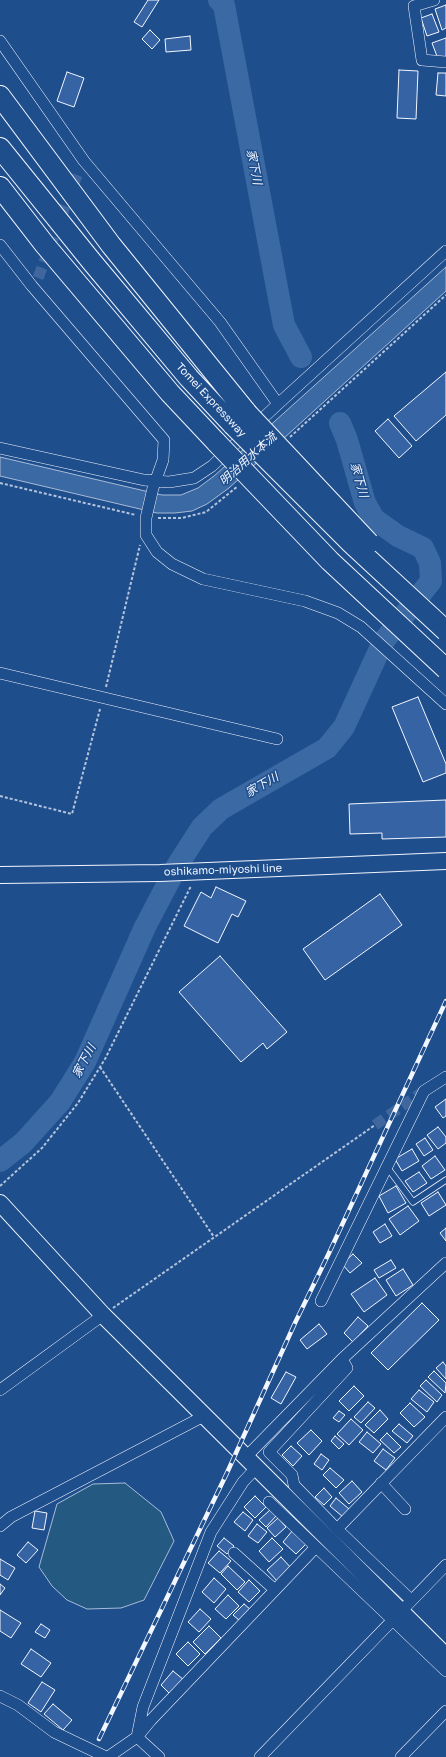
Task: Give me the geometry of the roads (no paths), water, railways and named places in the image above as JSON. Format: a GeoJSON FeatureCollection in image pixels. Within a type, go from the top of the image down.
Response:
{"type":"FeatureCollection","features":[{"type":"Feature","properties":{"kind":"highway"},"geometry":{"type":"LineString","coordinates":[[0,96],[240,419],[446,626]]}},
{"type":"Feature","properties":{"kind":"highway","name":"Tomei Expressway"},"geometry":{"type":"LineString","coordinates":[[0,148],[92,262],[189,378],[240,419],[352,544],[446,631]]}},
{"type":"Feature","properties":{"kind":"highway"},"geometry":{"type":"LineString","coordinates":[[0,187],[45,245],[170,393],[330,561],[446,669]]}},
{"type":"Feature","properties":{"kind":"highway"},"geometry":{"type":"LineString","coordinates":[[0,201],[41,252],[102,313]]}},
{"type":"Feature","properties":{"kind":"street"},"geometry":{"type":"LineString","coordinates":[[434,0],[414,3],[422,60],[446,62]]}},
{"type":"Feature","properties":{"kind":"street"},"geometry":{"type":"LineString","coordinates":[[0,41],[82,166],[220,322],[278,404]]}},
{"type":"Feature","properties":{"kind":"street"},"geometry":{"type":"LineString","coordinates":[[0,245],[35,282],[164,440],[163,460],[146,518],[146,535],[157,552],[172,564],[203,579],[305,601],[338,613],[361,627],[446,704]]}},
{"type":"Feature","properties":{"kind":"street"},"geometry":{"type":"LineString","coordinates":[[0,448],[155,485],[194,478],[212,466],[446,251]]}},
{"type":"Feature","properties":{"kind":"street"},"geometry":{"type":"LineString","coordinates":[[0,673],[277,739]]}},
{"type":"Feature","properties":{"kind":"street","name":"oshikamo-miyoshi line"},"geometry":{"type":"LineString","coordinates":[[0,875],[160,873],[446,862]]}},
{"type":"Feature","properties":{"kind":"street"},"geometry":{"type":"LineString","coordinates":[[321,1300],[424,1091],[446,1077]]}},
{"type":"Feature","properties":{"kind":"street"},"geometry":{"type":"LineString","coordinates":[[0,1203],[103,1315],[446,1656]]}},
{"type":"Feature","properties":{"kind":"street"},"geometry":{"type":"LineString","coordinates":[[137,1737],[143,1708],[211,1532],[243,1482],[251,1462],[342,1360],[446,1263]]}},
{"type":"Feature","properties":{"kind":"street"},"geometry":{"type":"LineString","coordinates":[[0,1390],[103,1315]]}},
{"type":"Feature","properties":{"kind":"street"},"geometry":{"type":"LineString","coordinates":[[342,1360],[347,1368],[269,1452],[292,1476],[294,1485],[337,1529],[401,1610],[446,1671]]}},
{"type":"Feature","properties":{"kind":"street"},"geometry":{"type":"LineString","coordinates":[[0,1526],[11,1517],[204,1416]]}},
{"type":"Feature","properties":{"kind":"street"},"geometry":{"type":"LineString","coordinates":[[337,1529],[446,1417]]}},
{"type":"Feature","properties":{"kind":"street"},"geometry":{"type":"LineString","coordinates":[[381,1483],[405,1509]]}},
{"type":"Feature","properties":{"kind":"street"},"geometry":{"type":"LineString","coordinates":[[269,1502],[316,1547],[401,1610]]}},
{"type":"Feature","properties":{"kind":"street"},"geometry":{"type":"LineString","coordinates":[[0,1696],[18,1705],[54,1732],[107,1757],[137,1737],[157,1714],[316,1547]]}},
{"type":"Feature","properties":{"kind":"street"},"geometry":{"type":"LineString","coordinates":[[234,1553],[275,1590]]}},
{"type":"Feature","properties":{"kind":"street"},"geometry":{"type":"LineString","coordinates":[[260,1757],[446,1565]]}},
{"type":"Feature","properties":{"kind":"street"},"geometry":{"type":"LineString","coordinates":[[401,1757],[446,1711]]}},
{"type":"Feature","properties":{"kind":"street"},"geometry":{"type":"LineString","coordinates":[[137,1737],[158,1757]]}},
{"type":"Feature","properties":{"kind":"lane"},"geometry":{"type":"LineString","coordinates":[[387,1167],[413,1202],[446,1180]]}},
{"type":"Feature","properties":{"kind":"water","name":"明治用水本流"},"geometry":{"type":"Polygon","coordinates":[[[446,267],[446,291],[229,488],[207,504],[192,511],[157,513],[0,476],[0,457],[162,495],[181,495],[198,488],[214,476],[446,267]]]}},
{"type":"Feature","properties":{"kind":"waterway","name":"家下川"},"geometry":{"type":"LineString","coordinates":[[219,0],[224,5],[284,325],[301,357]]}},
{"type":"Feature","properties":{"kind":"waterway","name":"家下川"},"geometry":{"type":"LineString","coordinates":[[0,1161],[23,1143],[60,1102],[85,1062],[145,927],[177,866],[202,827],[221,809],[327,748],[344,727],[383,642],[431,581],[430,563],[423,548],[398,536],[374,519],[365,503],[347,440],[340,423]]}},
{"type":"Feature","properties":{"kind":"tunnel"},"geometry":{"type":"LineString","coordinates":[[38,278],[79,170]]}},
{"type":"Feature","properties":{"kind":"tunnel"},"geometry":{"type":"LineString","coordinates":[[375,1125],[424,1091]]}},
{"type":"Feature","properties":{"kind":"railway"},"geometry":{"type":"LineString","coordinates":[[99,1739],[226,1475],[295,1323],[446,1001]]}}]}
